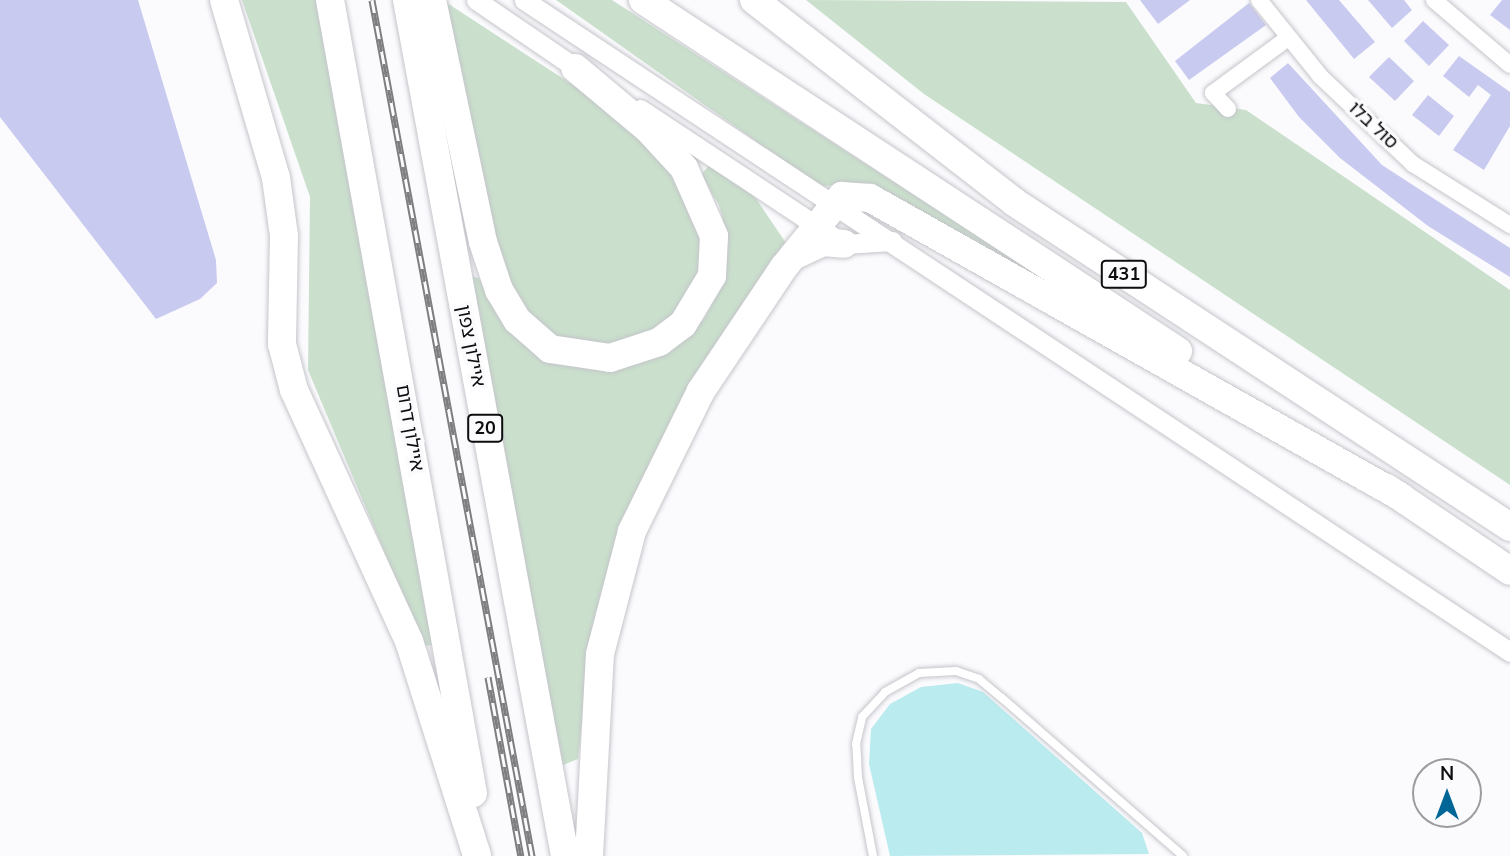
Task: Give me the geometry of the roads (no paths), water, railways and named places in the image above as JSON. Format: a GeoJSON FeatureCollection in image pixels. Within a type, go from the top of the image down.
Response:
{"type":"FeatureCollection","features":[{"type":"Feature","properties":{"kind":"highway"},"geometry":{"type":"LineString","coordinates":[[224,0],[276,178],[284,236],[282,344],[294,390],[405,631],[477,856]]}},
{"type":"Feature","properties":{"kind":"highway","name":"איילון דרום"},"geometry":{"type":"LineString","coordinates":[[330,0],[484,856]]}},
{"type":"Feature","properties":{"kind":"highway","name":"איילון צפון"},"geometry":{"type":"LineString","coordinates":[[407,0],[565,856]]}},
{"type":"Feature","properties":{"kind":"highway"},"geometry":{"type":"LineString","coordinates":[[432,0],[483,242],[499,290],[517,320],[550,349],[610,358],[659,342],[683,324],[712,276],[714,236],[684,168],[648,129],[575,68]]}},
{"type":"Feature","properties":{"kind":"highway","name":"431"},"geometry":{"type":"LineString","coordinates":[[643,0],[1510,571]]}},
{"type":"Feature","properties":{"kind":"highway","name":"431"},"geometry":{"type":"LineString","coordinates":[[754,0],[1014,202],[1510,527]]}},
{"type":"Feature","properties":{"kind":"highway"},"geometry":{"type":"LineString","coordinates":[[589,856],[600,654],[632,531],[702,391],[824,214],[851,195],[870,198],[1401,497]]}},
{"type":"Feature","properties":{"kind":"highway"},"geometry":{"type":"LineString","coordinates":[[793,256],[823,242],[844,244]]}},
{"type":"Feature","properties":{"kind":"highway"},"geometry":{"type":"LineString","coordinates":[[1331,410],[1510,520]]}},
{"type":"Feature","properties":{"kind":"street"},"geometry":{"type":"LineString","coordinates":[[524,0],[824,214],[844,244],[892,241]]}},
{"type":"Feature","properties":{"kind":"street","name":"סול בלו"},"geometry":{"type":"LineString","coordinates":[[1259,0],[1320,76],[1413,164],[1510,225]]}},
{"type":"Feature","properties":{"kind":"street"},"geometry":{"type":"LineString","coordinates":[[1434,0],[1509,63]]}},
{"type":"Feature","properties":{"kind":"street"},"geometry":{"type":"LineString","coordinates":[[480,3],[575,68],[824,214],[892,241],[1510,652]]}},
{"type":"Feature","properties":{"kind":"street"},"geometry":{"type":"LineString","coordinates":[[1228,109],[1213,93],[1288,38]]}},
{"type":"Feature","properties":{"kind":"lane"},"geometry":{"type":"LineString","coordinates":[[873,856],[858,777],[856,744],[862,717],[885,692],[919,673],[956,671],[995,692],[1183,856]]}},
{"type":"Feature","properties":{"kind":"water"},"geometry":{"type":"Polygon","coordinates":[[[958,683],[983,692],[1142,833],[1149,854],[890,856],[869,764],[871,729],[890,704],[921,687],[958,683]]]}},
{"type":"Feature","properties":{"kind":"railway"},"geometry":{"type":"LineString","coordinates":[[372,0],[532,856]]}},
{"type":"Feature","properties":{"kind":"railway"},"geometry":{"type":"LineString","coordinates":[[488,677],[521,856]]}}]}
